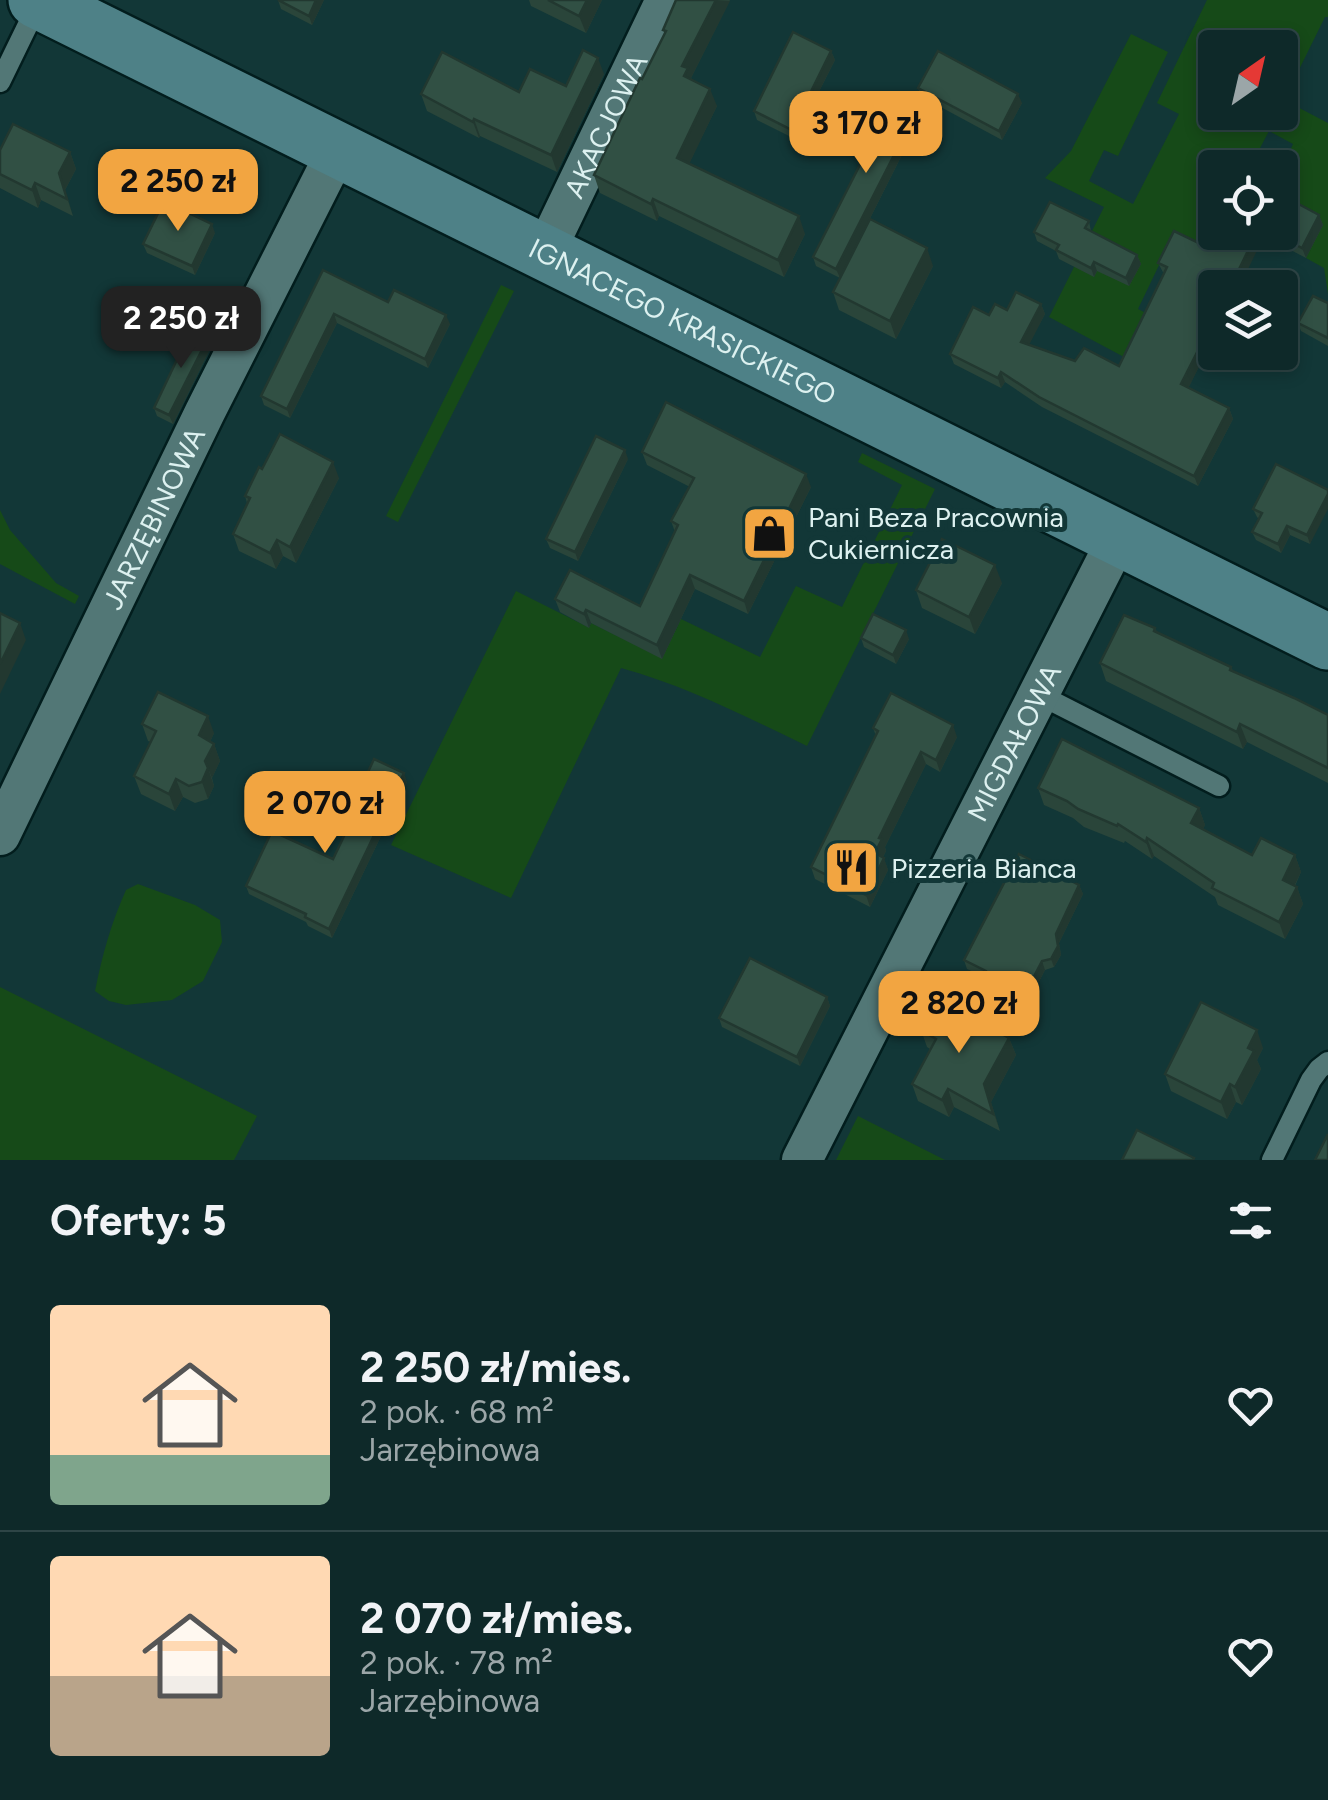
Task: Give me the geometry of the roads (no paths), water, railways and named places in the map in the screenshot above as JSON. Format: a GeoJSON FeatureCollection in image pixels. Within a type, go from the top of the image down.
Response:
{"type":"FeatureCollection","features":[{"type":"Feature","properties":{"kind":"street","name":"AKACJOWA"},"geometry":{"type":"LineString","coordinates":[[545,252],[666,0]]}},
{"type":"Feature","properties":{"kind":"street","name":"IGNACEGO KRASICKIEGO"},"geometry":{"type":"LineString","coordinates":[[38,1],[1328,642]]}},
{"type":"Feature","properties":{"kind":"street","name":"JARZĘBINOWA"},"geometry":{"type":"LineString","coordinates":[[0,836],[205,412],[338,150]]}},
{"type":"Feature","properties":{"kind":"street","name":"MIGDAŁOWA"},"geometry":{"type":"LineString","coordinates":[[802,1160],[1118,538]]}},
{"type":"Feature","properties":{"kind":"lane"},"geometry":{"type":"LineString","coordinates":[[0,82],[38,1]]}},
{"type":"Feature","properties":{"kind":"lane"},"geometry":{"type":"LineString","coordinates":[[1038,694],[1220,786]]}},
{"type":"Feature","properties":{"kind":"lane"},"geometry":{"type":"LineString","coordinates":[[1272,1160],[1311,1080],[1328,1062]]}},
{"type":"Feature","properties":{"kind":"place","name":"Pani Beza Pracownia Cukiernicza"},"geometry":{"type":"Point","coordinates":[769,533]}},
{"type":"Feature","properties":{"kind":"place","name":"Pizzeria Bianca"},"geometry":{"type":"Point","coordinates":[852,868]}}]}
